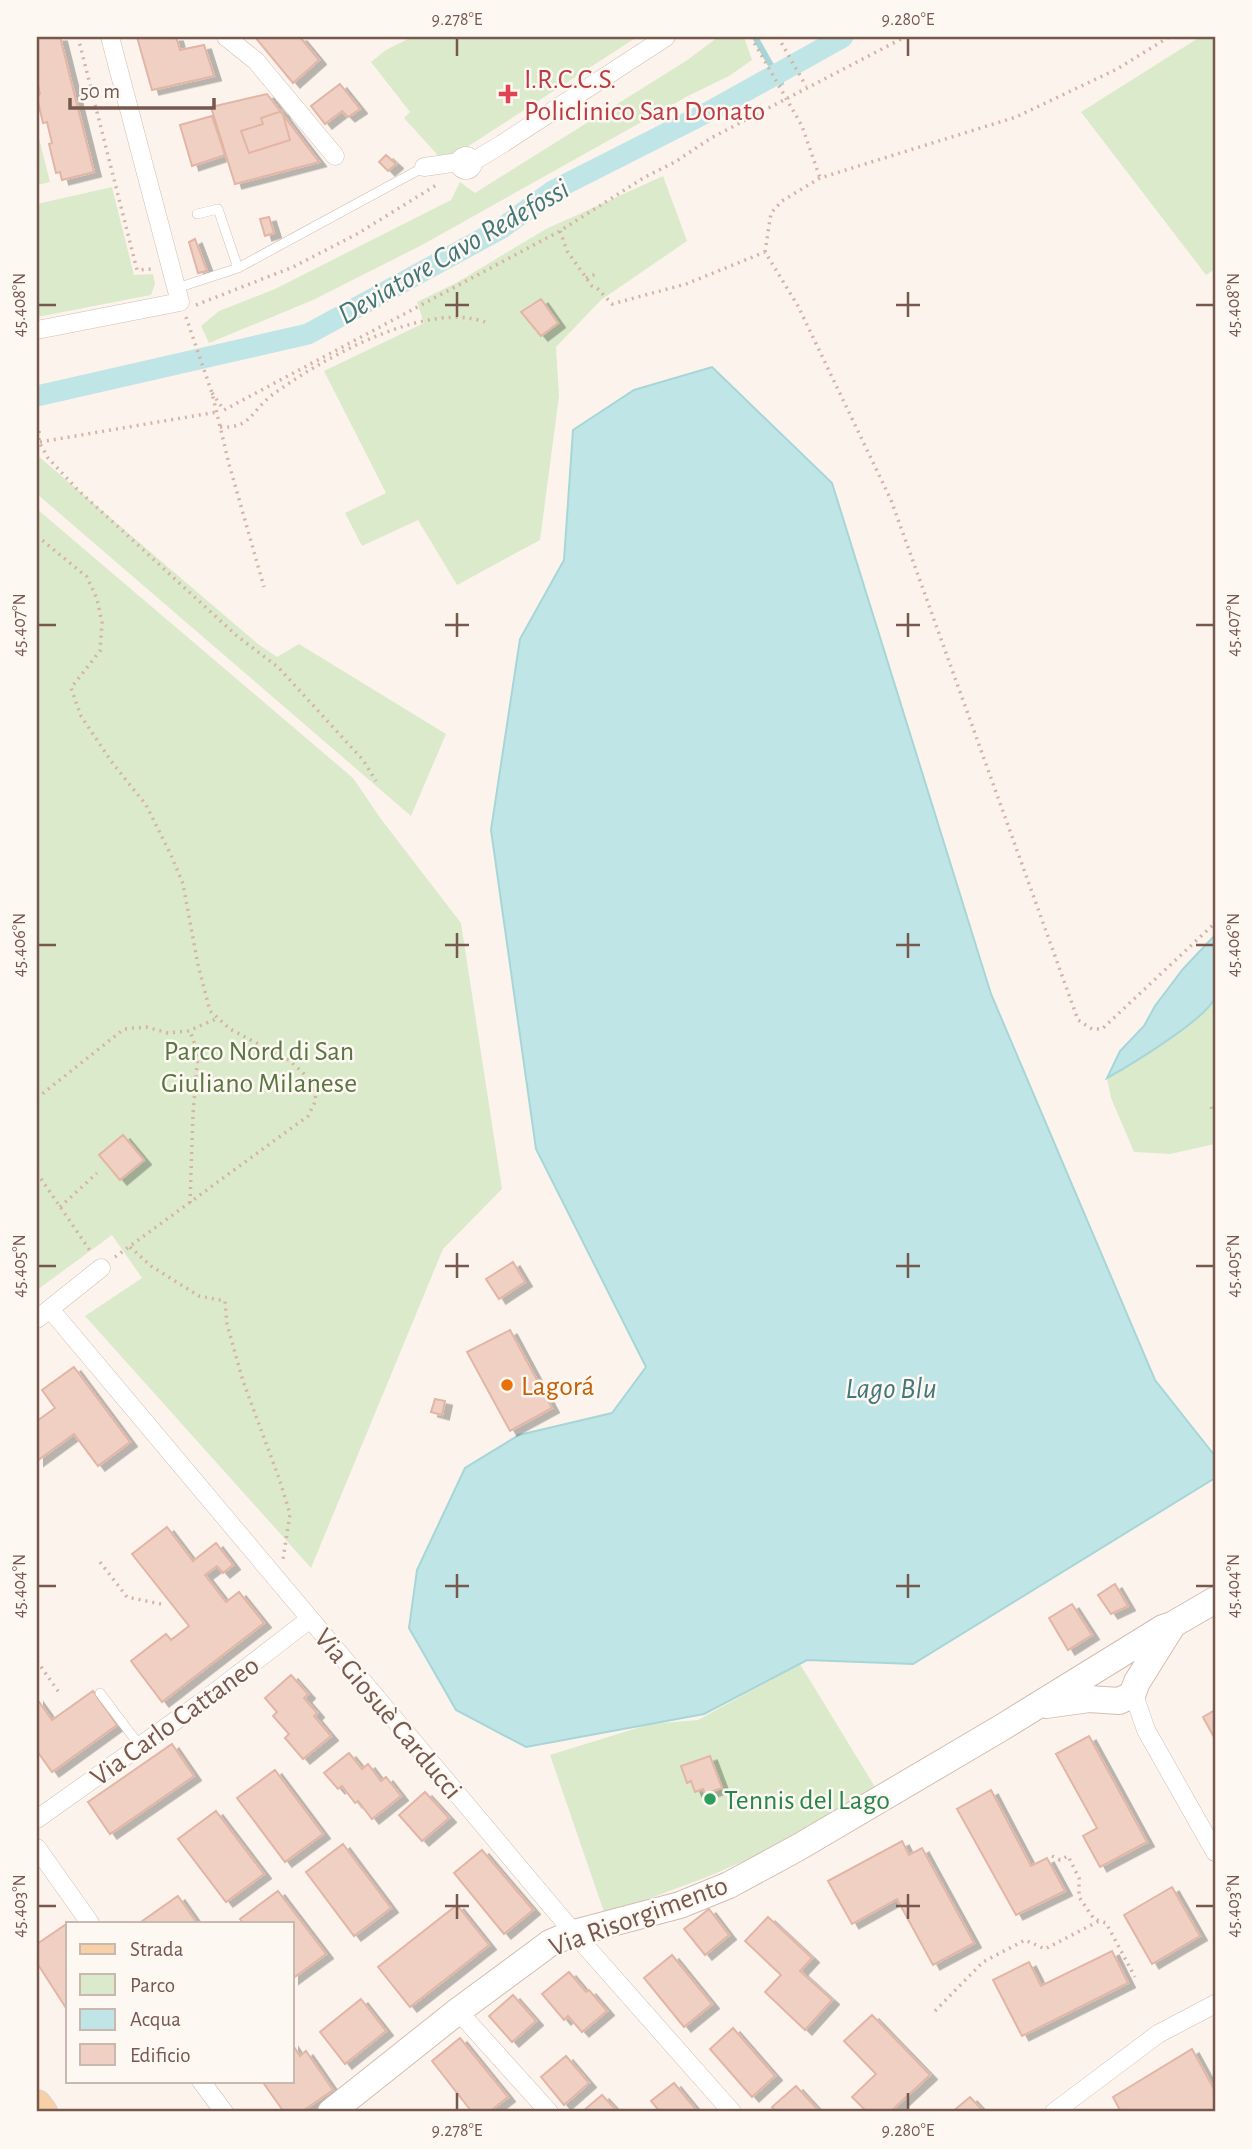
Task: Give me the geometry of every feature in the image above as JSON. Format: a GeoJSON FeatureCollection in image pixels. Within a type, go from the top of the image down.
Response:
{"type":"FeatureCollection","features":[{"type":"Feature","properties":{"kind":"main road"},"geometry":{"type":"LineString","coordinates":[[37,2104],[43,2112]]}},
{"type":"Feature","properties":{"kind":"street"},"geometry":{"type":"LineString","coordinates":[[37,330],[179,295],[110,37]]}},
{"type":"Feature","properties":{"kind":"street"},"geometry":{"type":"LineString","coordinates":[[226,37],[256,61],[335,156]]}},
{"type":"Feature","properties":{"kind":"street"},"geometry":{"type":"LineString","coordinates":[[424,167],[466,161],[502,144],[666,37]]}},
{"type":"Feature","properties":{"kind":"street"},"geometry":{"type":"LineString","coordinates":[[43,1314],[102,1268]]}},
{"type":"Feature","properties":{"kind":"street","name":"Via Giosuè Carducci"},"geometry":{"type":"LineString","coordinates":[[43,1314],[275,1576],[574,1933],[732,2112]]}},
{"type":"Feature","properties":{"kind":"street","name":"Via Risorgimento"},"geometry":{"type":"LineString","coordinates":[[331,2112],[534,1953],[574,1933],[655,1913],[729,1885],[799,1847],[1038,1706],[1104,1663],[1215,1600]]}},
{"type":"Feature","properties":{"kind":"street","name":"Via Carlo Cattaneo"},"geometry":{"type":"LineString","coordinates":[[37,1819],[206,1699],[310,1619]]}},
{"type":"Feature","properties":{"kind":"street","name":"Via Risorgimento"},"geometry":{"type":"LineString","coordinates":[[1038,1706],[1124,1694],[1172,1625]]}},
{"type":"Feature","properties":{"kind":"street"},"geometry":{"type":"LineString","coordinates":[[1114,1659],[1128,1663],[1136,1675],[1124,1694],[1101,1695],[1095,1677],[1104,1663],[1114,1659]]}},
{"type":"Feature","properties":{"kind":"street"},"geometry":{"type":"LineString","coordinates":[[1124,1694],[1215,1852]]}},
{"type":"Feature","properties":{"kind":"street"},"geometry":{"type":"LineString","coordinates":[[37,1848],[89,1922]]}},
{"type":"Feature","properties":{"kind":"street"},"geometry":{"type":"LineString","coordinates":[[1054,2112],[1158,2034],[1215,2004]]}},
{"type":"Feature","properties":{"kind":"street"},"geometry":{"type":"LineString","coordinates":[[457,2011],[549,2112]]}},
{"type":"Feature","properties":{"kind":"street"},"geometry":{"type":"LineString","coordinates":[[202,2082],[224,2112]]}},
{"type":"Feature","properties":{"kind":"lane"},"geometry":{"type":"LineString","coordinates":[[179,295],[238,268],[424,167]]}},
{"type":"Feature","properties":{"kind":"lane"},"geometry":{"type":"LineString","coordinates":[[197,214],[218,209],[238,268]]}},
{"type":"Feature","properties":{"kind":"lane"},"geometry":{"type":"LineString","coordinates":[[100,1693],[140,1746]]}},
{"type":"Feature","properties":{"kind":"path"},"geometry":{"type":"LineString","coordinates":[[78,37],[137,270],[152,269],[158,274]]}},
{"type":"Feature","properties":{"kind":"path"},"geometry":{"type":"LineString","coordinates":[[751,37],[802,126],[820,178]]}},
{"type":"Feature","properties":{"kind":"path"},"geometry":{"type":"LineString","coordinates":[[778,37],[806,86]]}},
{"type":"Feature","properties":{"kind":"path"},"geometry":{"type":"LineString","coordinates":[[212,393],[224,410],[559,231],[645,177],[676,162],[711,138],[806,86],[905,37]]}},
{"type":"Feature","properties":{"kind":"path"},"geometry":{"type":"LineString","coordinates":[[1169,37],[1117,69],[1016,117],[820,178],[782,201],[771,213],[765,252],[798,306],[891,500],[1078,1020],[1092,1029],[1102,1029],[1215,923]]}},
{"type":"Feature","properties":{"kind":"path"},"geometry":{"type":"LineString","coordinates":[[559,231],[567,251],[586,278],[612,304],[686,284],[765,252]]}},
{"type":"Feature","properties":{"kind":"path"},"geometry":{"type":"LineString","coordinates":[[586,278],[596,274]]}},
{"type":"Feature","properties":{"kind":"path"},"geometry":{"type":"LineString","coordinates":[[220,427],[244,425],[271,396],[343,352],[404,324],[427,319],[471,317],[485,322]]}},
{"type":"Feature","properties":{"kind":"path"},"geometry":{"type":"LineString","coordinates":[[193,332],[264,587]]}},
{"type":"Feature","properties":{"kind":"path"},"geometry":{"type":"LineString","coordinates":[[38,442],[217,412]]}},
{"type":"Feature","properties":{"kind":"path"},"geometry":{"type":"LineString","coordinates":[[39,431],[38,442],[48,458],[78,490],[237,636],[278,667],[363,760],[376,781]]}},
{"type":"Feature","properties":{"kind":"path"},"geometry":{"type":"LineString","coordinates":[[37,536],[87,577],[97,599],[102,623],[100,651],[71,688],[81,716],[111,761],[146,805],[171,855],[183,884],[198,965],[210,1011],[230,1029],[289,1060],[313,1082],[316,1100],[308,1116],[102,1268],[37,1173]]}},
{"type":"Feature","properties":{"kind":"path"},"geometry":{"type":"LineString","coordinates":[[37,1098],[124,1029],[146,1027],[168,1033],[190,1030],[218,1018]]}},
{"type":"Feature","properties":{"kind":"path"},"geometry":{"type":"LineString","coordinates":[[190,1030],[198,1053],[190,1203]]}},
{"type":"Feature","properties":{"kind":"path"},"geometry":{"type":"LineString","coordinates":[[1211,1107],[1215,1114]]}},
{"type":"Feature","properties":{"kind":"path"},"geometry":{"type":"LineString","coordinates":[[60,1208],[97,1173]]}},
{"type":"Feature","properties":{"kind":"path"},"geometry":{"type":"LineString","coordinates":[[130,1247],[151,1266],[199,1296],[225,1301],[227,1324],[243,1381],[290,1514],[284,1555],[275,1576]]}},
{"type":"Feature","properties":{"kind":"path"},"geometry":{"type":"LineString","coordinates":[[100,1562],[127,1597],[162,1604]]}},
{"type":"Feature","properties":{"kind":"path"},"geometry":{"type":"LineString","coordinates":[[37,1661],[60,1694]]}},
{"type":"Feature","properties":{"kind":"path"},"geometry":{"type":"LineString","coordinates":[[1052,1856],[1060,1860],[1068,1856],[1079,1878],[1079,1897],[1094,1919],[1106,1923],[1135,1977]]}},
{"type":"Feature","properties":{"kind":"path"},"geometry":{"type":"LineString","coordinates":[[935,2011],[983,1962],[1025,1940],[1045,1949],[1099,1921]]}},
{"type":"Feature","properties":{"kind":"green space"},"geometry":{"type":"Polygon","coordinates":[[[412,37],[637,37],[444,162],[404,118],[410,112],[371,62],[386,50],[412,37]]]}},
{"type":"Feature","properties":{"kind":"green space"},"geometry":{"type":"Polygon","coordinates":[[[718,37],[744,37],[752,60],[729,76],[688,96],[422,245],[313,300],[209,343],[201,326],[219,311],[275,289],[451,200],[460,182],[475,193],[686,61],[718,37]]]}},
{"type":"Feature","properties":{"kind":"green space"},"geometry":{"type":"Polygon","coordinates":[[[1200,37],[1215,37],[1215,269],[1206,275],[1081,112],[1200,37]]]}},
{"type":"Feature","properties":{"kind":"green space"},"geometry":{"type":"Polygon","coordinates":[[[37,130],[50,182],[37,185],[37,130]]]}},
{"type":"Feature","properties":{"kind":"green space"},"geometry":{"type":"Polygon","coordinates":[[[663,176],[687,241],[601,300],[556,347],[559,396],[540,540],[457,585],[418,520],[362,546],[345,513],[386,493],[324,371],[424,323],[417,302],[456,283],[546,229],[663,176]]]}},
{"type":"Feature","properties":{"kind":"green space"},"geometry":{"type":"Polygon","coordinates":[[[112,187],[134,275],[153,274],[155,284],[151,295],[37,317],[37,204],[112,187]]]}},
{"type":"Feature","properties":{"kind":"green space"},"geometry":{"type":"Polygon","coordinates":[[[37,455],[258,644],[277,657],[299,644],[446,734],[411,816],[37,494],[37,455]]]}},
{"type":"Feature","properties":{"kind":"green space","name":"Parco Nord di San Giuliano Milanese"},"geometry":{"type":"Polygon","coordinates":[[[37,509],[353,778],[461,923],[502,1189],[443,1249],[311,1568],[85,1316],[142,1278],[112,1235],[37,1290],[37,509]]]}},
{"type":"Feature","properties":{"kind":"green space"},"geometry":{"type":"Polygon","coordinates":[[[1215,998],[1215,1144],[1170,1154],[1134,1152],[1111,1098],[1107,1078],[1180,1032],[1215,998]]]}},
{"type":"Feature","properties":{"kind":"green space","name":"Tennis del Lago"},"geometry":{"type":"Polygon","coordinates":[[[800,1664],[875,1787],[790,1841],[707,1877],[605,1915],[550,1755],[650,1724],[698,1720],[800,1664]]]}},
{"type":"Feature","properties":{"kind":"water","name":"Lago Blu"},"geometry":{"type":"Polygon","coordinates":[[[712,367],[832,483],[991,994],[1155,1380],[1215,1456],[1215,1478],[913,1664],[807,1660],[704,1714],[526,1747],[456,1710],[409,1628],[417,1570],[465,1468],[519,1435],[612,1413],[646,1367],[536,1149],[491,830],[520,639],[564,560],[573,430],[634,390],[712,367]]]}},
{"type":"Feature","properties":{"kind":"water"},"geometry":{"type":"Polygon","coordinates":[[[1215,935],[1216,989],[1210,1005],[1185,1028],[1107,1078],[1120,1051],[1144,1026],[1155,1006],[1183,969],[1215,935]]]}},
{"type":"Feature","properties":{"kind":"building"},"geometry":{"type":"Polygon","coordinates":[[[37,37],[60,37],[94,172],[62,180],[60,172],[56,173],[47,122],[43,123],[37,97],[40,94],[37,81],[37,37]]]}},
{"type":"Feature","properties":{"kind":"building"},"geometry":{"type":"Polygon","coordinates":[[[137,37],[176,37],[180,50],[204,45],[214,76],[152,90],[137,37]]]}},
{"type":"Feature","properties":{"kind":"building"},"geometry":{"type":"Polygon","coordinates":[[[255,37],[300,37],[319,60],[293,83],[255,37]]]}},
{"type":"Feature","properties":{"kind":"building"},"geometry":{"type":"Polygon","coordinates":[[[340,84],[360,109],[348,117],[342,111],[325,124],[311,106],[340,84]]]}},
{"type":"Feature","properties":{"kind":"building"},"geometry":{"type":"Polygon","coordinates":[[[267,94],[319,162],[235,184],[211,107],[267,94]]]}},
{"type":"Feature","properties":{"kind":"building"},"geometry":{"type":"Polygon","coordinates":[[[282,111],[290,140],[249,153],[241,131],[263,124],[261,118],[282,111]]]}},
{"type":"Feature","properties":{"kind":"building"},"geometry":{"type":"Polygon","coordinates":[[[212,116],[225,155],[192,166],[180,125],[212,116]]]}},
{"type":"Feature","properties":{"kind":"building"},"geometry":{"type":"Polygon","coordinates":[[[386,155],[396,164],[388,171],[379,162],[386,155]]]}},
{"type":"Feature","properties":{"kind":"building"},"geometry":{"type":"Polygon","coordinates":[[[269,217],[274,233],[265,236],[260,219],[269,217]]]}},
{"type":"Feature","properties":{"kind":"building"},"geometry":{"type":"Polygon","coordinates":[[[195,239],[207,271],[198,273],[189,242],[195,239]]]}},
{"type":"Feature","properties":{"kind":"building"},"geometry":{"type":"Polygon","coordinates":[[[541,299],[558,323],[541,336],[521,312],[541,299]]]}},
{"type":"Feature","properties":{"kind":"building"},"geometry":{"type":"Polygon","coordinates":[[[123,1135],[144,1160],[120,1180],[99,1155],[123,1135]]]}},
{"type":"Feature","properties":{"kind":"building"},"geometry":{"type":"Polygon","coordinates":[[[513,1262],[525,1282],[499,1299],[486,1279],[513,1262]]]}},
{"type":"Feature","properties":{"kind":"building"},"geometry":{"type":"Polygon","coordinates":[[[510,1330],[552,1408],[510,1431],[467,1352],[510,1330]]]}},
{"type":"Feature","properties":{"kind":"building"},"geometry":{"type":"Polygon","coordinates":[[[74,1367],[130,1442],[98,1466],[74,1434],[37,1461],[37,1421],[55,1408],[42,1390],[74,1367]]]}},
{"type":"Feature","properties":{"kind":"building"},"geometry":{"type":"Polygon","coordinates":[[[435,1399],[445,1401],[442,1415],[431,1412],[435,1399]]]}},
{"type":"Feature","properties":{"kind":"building"},"geometry":{"type":"Polygon","coordinates":[[[167,1527],[193,1561],[216,1543],[233,1565],[223,1573],[217,1566],[205,1575],[226,1602],[239,1592],[264,1623],[162,1702],[131,1661],[166,1634],[171,1640],[189,1626],[132,1554],[167,1527]]]}},
{"type":"Feature","properties":{"kind":"building"},"geometry":{"type":"Polygon","coordinates":[[[1115,1584],[1128,1606],[1111,1614],[1098,1595],[1115,1584]]]}},
{"type":"Feature","properties":{"kind":"building"},"geometry":{"type":"Polygon","coordinates":[[[1072,1604],[1092,1635],[1068,1650],[1049,1618],[1072,1604]]]}},
{"type":"Feature","properties":{"kind":"building"},"geometry":{"type":"Polygon","coordinates":[[[291,1675],[308,1694],[304,1698],[317,1713],[314,1716],[331,1736],[303,1759],[285,1738],[289,1734],[273,1716],[277,1712],[265,1698],[291,1675]]]}},
{"type":"Feature","properties":{"kind":"building"},"geometry":{"type":"Polygon","coordinates":[[[93,1691],[117,1725],[52,1772],[37,1751],[37,1699],[52,1720],[93,1691]]]}},
{"type":"Feature","properties":{"kind":"building"},"geometry":{"type":"Polygon","coordinates":[[[1215,1710],[1215,1739],[1203,1717],[1215,1710]]]}},
{"type":"Feature","properties":{"kind":"building"},"geometry":{"type":"Polygon","coordinates":[[[1089,1736],[1147,1842],[1100,1867],[1083,1836],[1097,1828],[1056,1754],[1089,1736]]]}},
{"type":"Feature","properties":{"kind":"building"},"geometry":{"type":"Polygon","coordinates":[[[172,1744],[194,1776],[110,1834],[88,1802],[172,1744]]]}},
{"type":"Feature","properties":{"kind":"building"},"geometry":{"type":"Polygon","coordinates":[[[349,1753],[362,1769],[368,1764],[381,1781],[386,1777],[401,1796],[372,1819],[358,1801],[355,1803],[342,1786],[338,1789],[324,1773],[349,1753]]]}},
{"type":"Feature","properties":{"kind":"building"},"geometry":{"type":"Polygon","coordinates":[[[710,1756],[722,1788],[705,1794],[703,1789],[695,1792],[691,1781],[687,1783],[681,1766],[710,1756]]]}},
{"type":"Feature","properties":{"kind":"building"},"geometry":{"type":"Polygon","coordinates":[[[275,1770],[323,1834],[285,1862],[237,1798],[275,1770]]]}},
{"type":"Feature","properties":{"kind":"building"},"geometry":{"type":"Polygon","coordinates":[[[991,1790],[1031,1866],[1047,1858],[1065,1891],[1016,1915],[957,1809],[991,1790]]]}},
{"type":"Feature","properties":{"kind":"building"},"geometry":{"type":"Polygon","coordinates":[[[425,1792],[449,1818],[422,1841],[399,1815],[425,1792]]]}},
{"type":"Feature","properties":{"kind":"building"},"geometry":{"type":"Polygon","coordinates":[[[216,1811],[264,1874],[226,1902],[178,1839],[216,1811]]]}},
{"type":"Feature","properties":{"kind":"building"},"geometry":{"type":"Polygon","coordinates":[[[902,1841],[909,1855],[922,1848],[974,1943],[933,1965],[897,1899],[852,1924],[828,1881],[902,1841]]]}},
{"type":"Feature","properties":{"kind":"building"},"geometry":{"type":"Polygon","coordinates":[[[343,1844],[391,1908],[354,1936],[306,1872],[343,1844]]]}},
{"type":"Feature","properties":{"kind":"building"},"geometry":{"type":"Polygon","coordinates":[[[482,1850],[533,1910],[504,1934],[454,1873],[482,1850]]]}},
{"type":"Feature","properties":{"kind":"building"},"geometry":{"type":"Polygon","coordinates":[[[1172,1887],[1200,1936],[1152,1964],[1124,1915],[1172,1887]]]}},
{"type":"Feature","properties":{"kind":"building"},"geometry":{"type":"Polygon","coordinates":[[[278,1891],[326,1954],[294,1978],[294,1922],[242,1922],[240,1919],[278,1891]]]}},
{"type":"Feature","properties":{"kind":"building"},"geometry":{"type":"Polygon","coordinates":[[[178,1896],[196,1922],[141,1922],[178,1896]]]}},
{"type":"Feature","properties":{"kind":"building"},"geometry":{"type":"Polygon","coordinates":[[[457,1905],[489,1945],[410,2007],[378,1967],[457,1905]]]}},
{"type":"Feature","properties":{"kind":"building"},"geometry":{"type":"Polygon","coordinates":[[[709,1909],[729,1935],[705,1955],[684,1929],[709,1909]]]}},
{"type":"Feature","properties":{"kind":"building"},"geometry":{"type":"Polygon","coordinates":[[[768,1917],[812,1958],[800,1971],[832,2000],[805,2030],[765,1992],[781,1975],[745,1941],[768,1917]]]}},
{"type":"Feature","properties":{"kind":"building"},"geometry":{"type":"Polygon","coordinates":[[[66,1924],[66,2008],[37,1963],[37,1944],[66,1924]]]}},
{"type":"Feature","properties":{"kind":"building"},"geometry":{"type":"Polygon","coordinates":[[[1112,1951],[1128,1983],[1022,2036],[993,1980],[1029,1962],[1041,1986],[1112,1951]]]}},
{"type":"Feature","properties":{"kind":"building"},"geometry":{"type":"Polygon","coordinates":[[[672,1955],[712,2004],[684,2027],[644,1978],[672,1955]]]}},
{"type":"Feature","properties":{"kind":"building"},"geometry":{"type":"Polygon","coordinates":[[[569,1972],[607,2011],[582,2032],[568,2016],[564,2020],[542,1994],[569,1972]]]}},
{"type":"Feature","properties":{"kind":"building"},"geometry":{"type":"Polygon","coordinates":[[[513,1995],[536,2021],[512,2042],[489,2016],[513,1995]]]}},
{"type":"Feature","properties":{"kind":"building"},"geometry":{"type":"Polygon","coordinates":[[[361,1999],[386,2031],[345,2064],[320,2032],[361,1999]]]}},
{"type":"Feature","properties":{"kind":"building"},"geometry":{"type":"Polygon","coordinates":[[[872,2015],[930,2075],[890,2112],[867,2112],[852,2097],[876,2074],[844,2041],[872,2015]]]}},
{"type":"Feature","properties":{"kind":"building"},"geometry":{"type":"Polygon","coordinates":[[[733,2028],[775,2076],[752,2097],[710,2049],[733,2028]]]}},
{"type":"Feature","properties":{"kind":"building"},"geometry":{"type":"Polygon","coordinates":[[[460,2038],[508,2097],[489,2112],[472,2112],[432,2061],[460,2038]]]}},
{"type":"Feature","properties":{"kind":"building"},"geometry":{"type":"Polygon","coordinates":[[[294,2047],[300,2056],[306,2051],[333,2090],[301,2112],[284,2112],[263,2082],[294,2082],[294,2047]]]}},
{"type":"Feature","properties":{"kind":"building"},"geometry":{"type":"Polygon","coordinates":[[[1192,2049],[1215,2091],[1215,2112],[1121,2112],[1113,2097],[1192,2049]]]}},
{"type":"Feature","properties":{"kind":"building"},"geometry":{"type":"Polygon","coordinates":[[[566,2056],[589,2083],[564,2105],[541,2077],[566,2056]]]}},
{"type":"Feature","properties":{"kind":"building"},"geometry":{"type":"Polygon","coordinates":[[[674,2083],[698,2112],[660,2112],[651,2101],[674,2083]]]}},
{"type":"Feature","properties":{"kind":"building"},"geometry":{"type":"Polygon","coordinates":[[[796,2086],[820,2112],[776,2112],[772,2107],[796,2086]]]}},
{"type":"Feature","properties":{"kind":"building"},"geometry":{"type":"Polygon","coordinates":[[[602,2095],[618,2112],[582,2112],[602,2095]]]}},
{"type":"Feature","properties":{"kind":"building"},"geometry":{"type":"Polygon","coordinates":[[[970,2097],[984,2112],[952,2112],[970,2097]]]}},
{"type":"Feature","properties":{"kind":"waterway"},"geometry":{"type":"LineString","coordinates":[[755,37],[781,83]]}},
{"type":"Feature","properties":{"kind":"waterway","name":"Deviatore Cavo Redefossi"},"geometry":{"type":"LineString","coordinates":[[37,396],[308,334],[502,228],[554,190],[714,109],[843,37]]}},
{"type":"Feature","properties":{"kind":"place","name":"I.R.C.C.S. Policlinico San Donato"},"geometry":{"type":"Point","coordinates":[508,94]}},
{"type":"Feature","properties":{"kind":"place","name":"Lagorá"},"geometry":{"type":"Point","coordinates":[507,1385]}},
{"type":"Feature","properties":{"kind":"place","name":"Tennis del Lago"},"geometry":{"type":"Point","coordinates":[710,1799]}}]}
